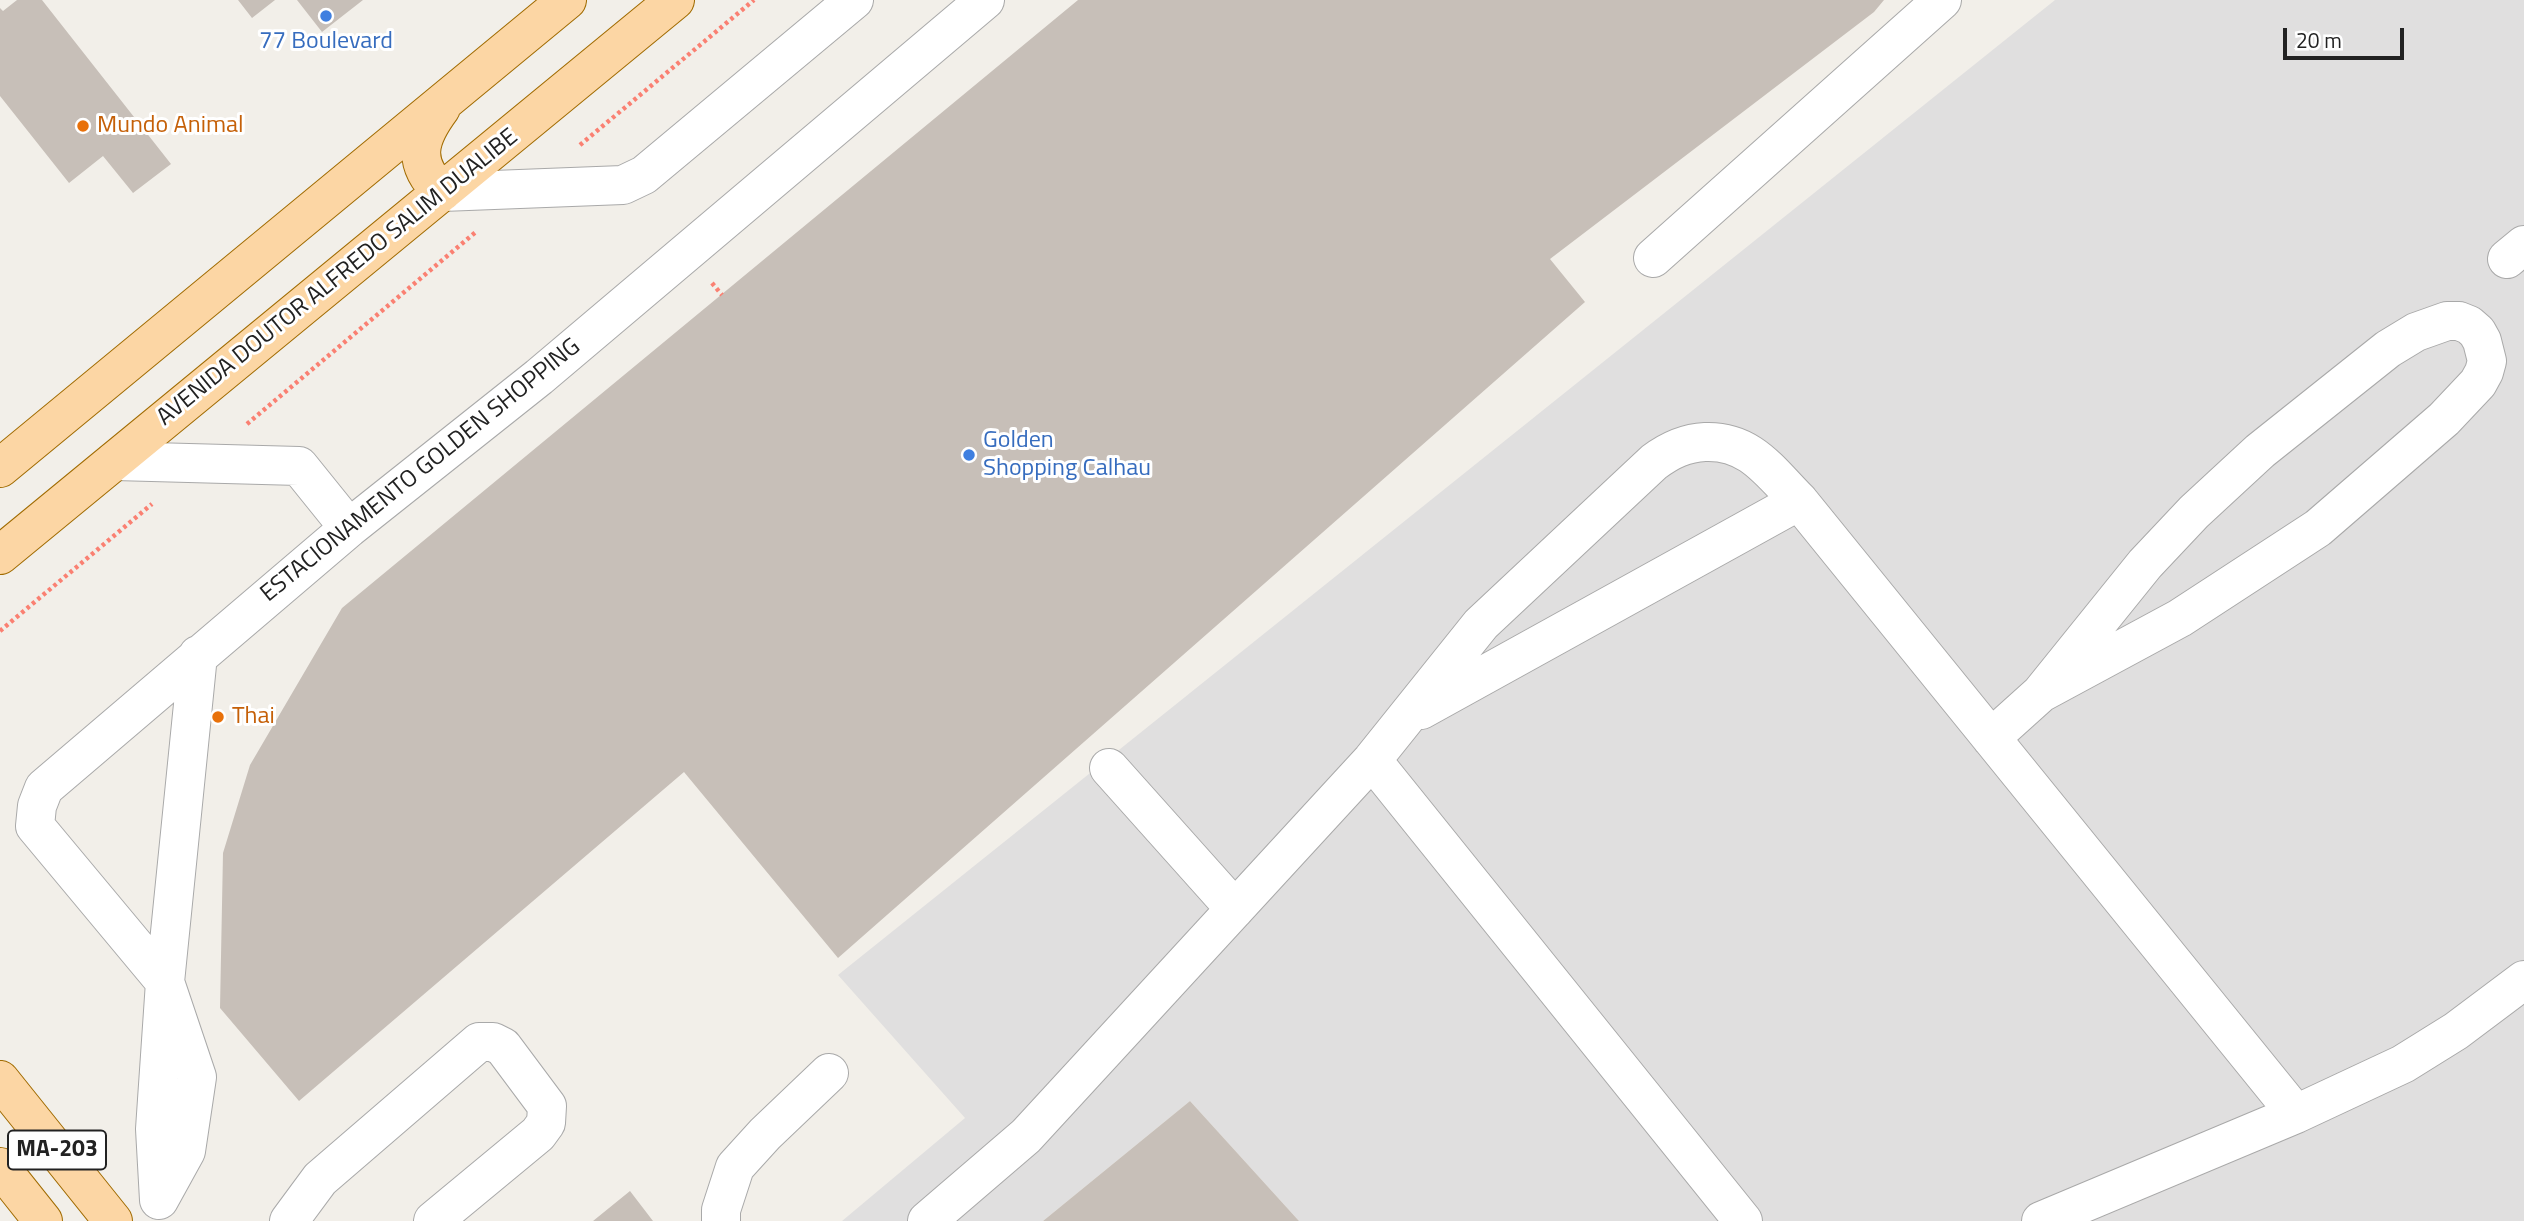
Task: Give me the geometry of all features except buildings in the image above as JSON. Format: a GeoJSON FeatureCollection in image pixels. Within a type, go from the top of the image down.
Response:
{"type":"FeatureCollection","features":[{"type":"Feature","properties":{"kind":"main road"},"geometry":{"type":"LineString","coordinates":[[0,468],[567,0]]}},
{"type":"Feature","properties":{"kind":"main road","name":"AVENIDA DOUTOR ALFREDO SALIM DUALIBE"},"geometry":{"type":"LineString","coordinates":[[0,555],[676,0]]}},
{"type":"Feature","properties":{"kind":"main road"},"geometry":{"type":"LineString","coordinates":[[442,192],[428,177],[421,152],[424,133],[448,98]]}},
{"type":"Feature","properties":{"kind":"main road","name":"MA-203"},"geometry":{"type":"LineString","coordinates":[[0,1080],[113,1221]]}},
{"type":"Feature","properties":{"kind":"main road","name":"MA-203"},"geometry":{"type":"LineString","coordinates":[[0,1167],[43,1221]]}},
{"type":"Feature","properties":{"kind":"street"},"geometry":{"type":"LineString","coordinates":[[442,192],[623,184],[645,175],[854,0]]}},
{"type":"Feature","properties":{"kind":"street","name":"ESTACIONAMENTO GOLDEN SHOPPING"},"geometry":{"type":"LineString","coordinates":[[165,982],[35,826],[37,806],[44,788],[349,528],[539,377],[985,0]]}},
{"type":"Feature","properties":{"kind":"street"},"geometry":{"type":"LineString","coordinates":[[1653,258],[1942,0]]}},
{"type":"Feature","properties":{"kind":"street"},"geometry":{"type":"LineString","coordinates":[[1991,738],[2041,693],[2145,564],[2194,512],[2260,451],[2388,349],[2416,332],[2447,321],[2469,325],[2477,332],[2483,341],[2487,361],[2478,383],[2444,419],[2318,528],[2180,618],[2041,693]]}},
{"type":"Feature","properties":{"kind":"street"},"geometry":{"type":"LineString","coordinates":[[927,1221],[1026,1136],[1373,760],[1481,624],[1654,462],[1668,452],[1696,443],[1728,443],[1744,449],[1755,456],[1799,501],[2295,1114]]}},
{"type":"Feature","properties":{"kind":"street"},"geometry":{"type":"LineString","coordinates":[[115,461],[299,467],[349,528]]}},
{"type":"Feature","properties":{"kind":"street"},"geometry":{"type":"LineString","coordinates":[[1407,718],[1799,501]]}},
{"type":"Feature","properties":{"kind":"street"},"geometry":{"type":"LineString","coordinates":[[157,1211],[180,1072],[165,982],[198,655]]}},
{"type":"Feature","properties":{"kind":"street"},"geometry":{"type":"LineString","coordinates":[[1373,760],[1743,1221]]}},
{"type":"Feature","properties":{"kind":"street"},"geometry":{"type":"LineString","coordinates":[[1109,768],[1235,909]]}},
{"type":"Feature","properties":{"kind":"street"},"geometry":{"type":"LineString","coordinates":[[2041,1221],[2295,1114],[2403,1064],[2456,1031],[2524,980]]}},
{"type":"Feature","properties":{"kind":"street"},"geometry":{"type":"LineString","coordinates":[[289,1221],[320,1179],[479,1042],[493,1042],[503,1047],[547,1106],[546,1123],[538,1134],[433,1221]]}},
{"type":"Feature","properties":{"kind":"street"},"geometry":{"type":"LineString","coordinates":[[721,1221],[721,1210],[735,1167],[765,1134],[829,1073]]}},
{"type":"Feature","properties":{"kind":"path"},"geometry":{"type":"LineString","coordinates":[[0,631],[200,464]]}},
{"type":"Feature","properties":{"kind":"shaded area"},"geometry":{"type":"Polygon","coordinates":[[[2055,0],[2524,0],[2524,1221],[1299,1221],[1190,1101],[1043,1221],[842,1221],[965,1118],[838,975],[2055,0]]]}},
{"type":"Feature","properties":{"kind":"place","name":"77 Boulevard"},"geometry":{"type":"Point","coordinates":[326,16]}},
{"type":"Feature","properties":{"kind":"place","name":"Mundo Animal"},"geometry":{"type":"Point","coordinates":[83,126]}},
{"type":"Feature","properties":{"kind":"place","name":"Golden Shopping Calhau"},"geometry":{"type":"Point","coordinates":[969,455]}},
{"type":"Feature","properties":{"kind":"place","name":"Thai"},"geometry":{"type":"Point","coordinates":[218,717]}}]}
